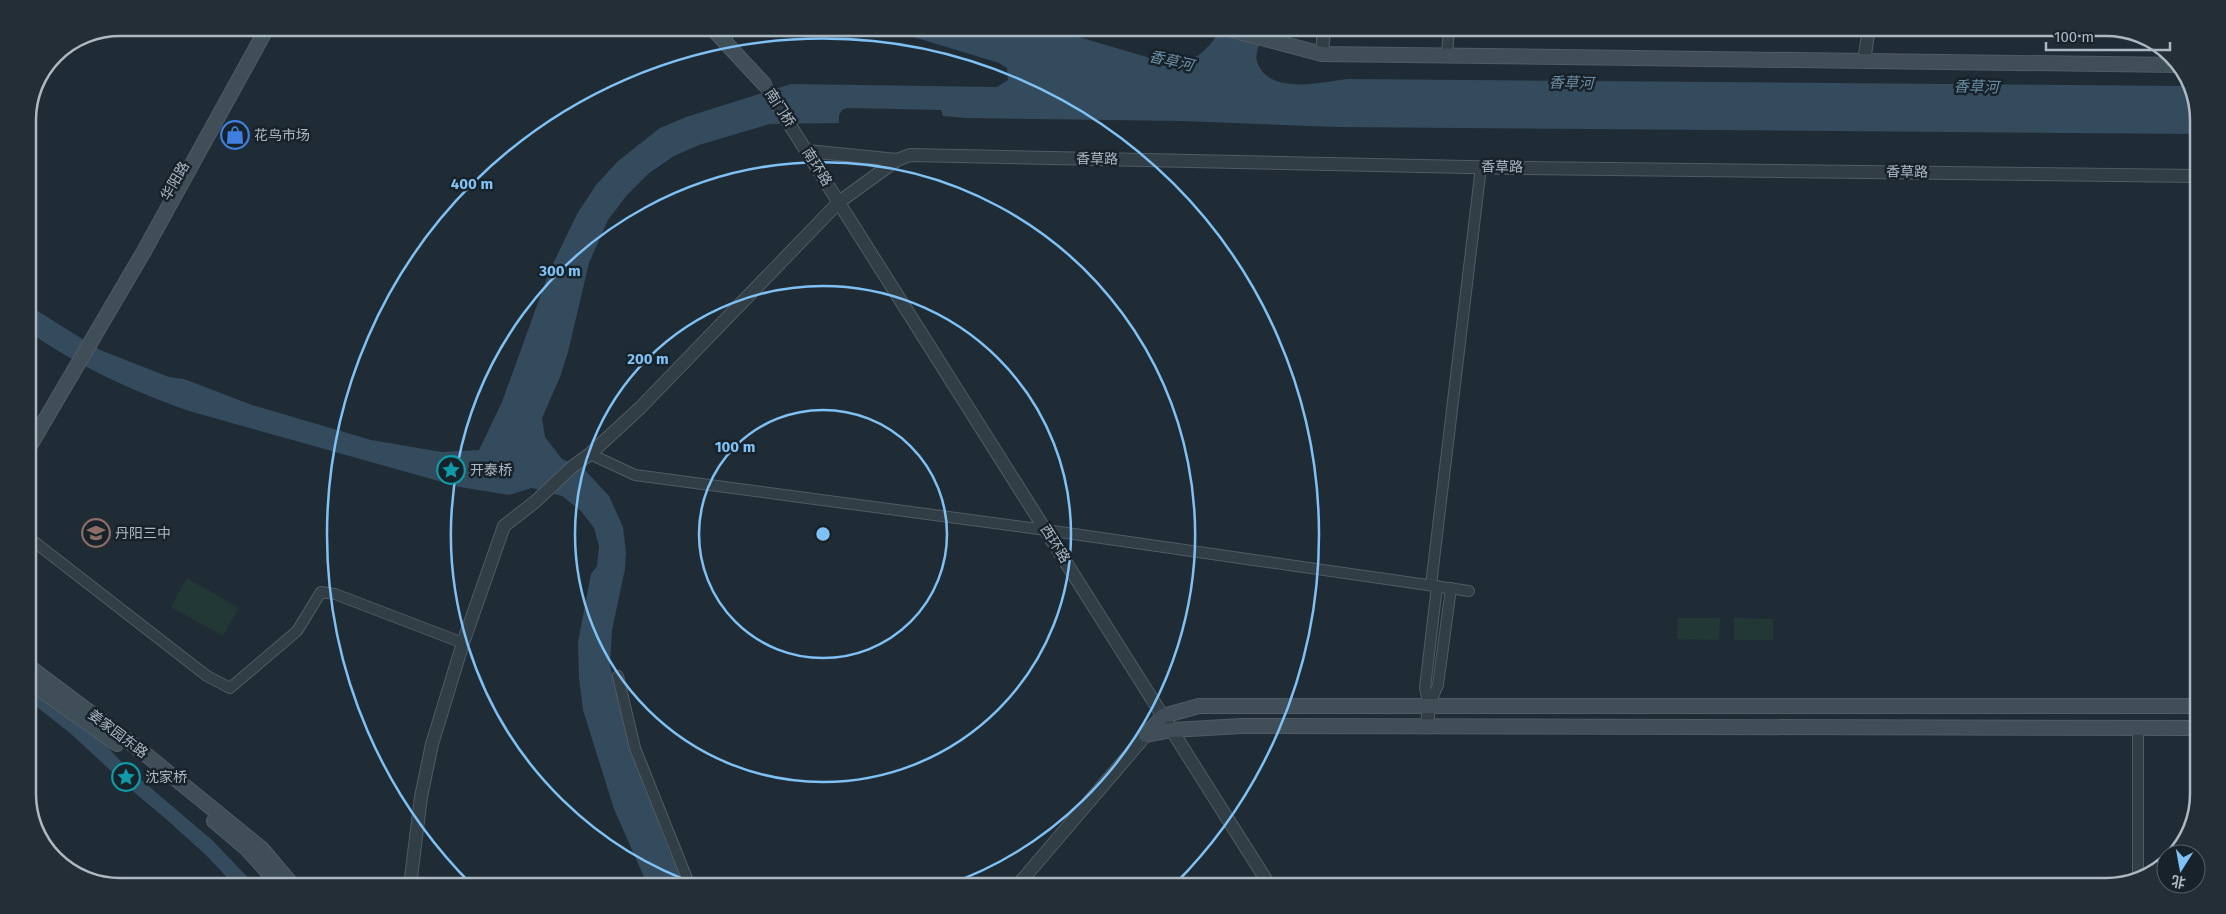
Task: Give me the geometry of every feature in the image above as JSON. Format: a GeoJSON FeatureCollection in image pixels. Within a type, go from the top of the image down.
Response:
{"type":"FeatureCollection","features":[{"type":"Feature","properties":{"kind":"main road","name":"华阳路"},"geometry":{"type":"LineString","coordinates":[[92,333],[235,76],[253,36]]}},
{"type":"Feature","properties":{"kind":"main road"},"geometry":{"type":"LineString","coordinates":[[36,434],[92,333],[143,253],[263,36]]}},
{"type":"Feature","properties":{"kind":"main road"},"geometry":{"type":"LineString","coordinates":[[729,36],[764,84]]}},
{"type":"Feature","properties":{"kind":"main road"},"geometry":{"type":"LineString","coordinates":[[1255,36],[1322,54],[2169,65]]}},
{"type":"Feature","properties":{"kind":"main road"},"geometry":{"type":"LineString","coordinates":[[36,423],[69,373]]}},
{"type":"Feature","properties":{"kind":"main road","name":"姜家园东路"},"geometry":{"type":"LineString","coordinates":[[36,672],[144,753],[262,849],[286,878]]}},
{"type":"Feature","properties":{"kind":"main road","name":"姜家园东路"},"geometry":{"type":"LineString","coordinates":[[36,687],[139,760],[247,849],[273,878]]}},
{"type":"Feature","properties":{"kind":"main road"},"geometry":{"type":"LineString","coordinates":[[1146,735],[1163,716],[1200,706],[2190,706]]}},
{"type":"Feature","properties":{"kind":"main road"},"geometry":{"type":"LineString","coordinates":[[1146,735],[1172,730],[1242,726],[2190,728]]}},
{"type":"Feature","properties":{"kind":"street"},"geometry":{"type":"LineString","coordinates":[[1322,54],[1323,36]]}},
{"type":"Feature","properties":{"kind":"street"},"geometry":{"type":"LineString","coordinates":[[1447,56],[1448,36]]}},
{"type":"Feature","properties":{"kind":"street"},"geometry":{"type":"LineString","coordinates":[[1864,61],[1868,36]]}},
{"type":"Feature","properties":{"kind":"street","name":"南门桥"},"geometry":{"type":"LineString","coordinates":[[764,84],[795,132]]}},
{"type":"Feature","properties":{"kind":"street","name":"南环路"},"geometry":{"type":"LineString","coordinates":[[795,132],[839,202]]}},
{"type":"Feature","properties":{"kind":"street","name":"香草路"},"geometry":{"type":"LineString","coordinates":[[807,151],[897,160],[910,155],[1481,167],[2190,176]]}},
{"type":"Feature","properties":{"kind":"street"},"geometry":{"type":"LineString","coordinates":[[411,878],[421,797],[432,744],[463,643],[504,526],[572,467],[590,454],[640,408],[839,202],[897,160]]}},
{"type":"Feature","properties":{"kind":"street"},"geometry":{"type":"LineString","coordinates":[[1429,706],[1425,688],[1434,586],[1481,167]]}},
{"type":"Feature","properties":{"kind":"street","name":"西环路"},"geometry":{"type":"LineString","coordinates":[[839,202],[1265,878]]}},
{"type":"Feature","properties":{"kind":"street"},"geometry":{"type":"LineString","coordinates":[[590,454],[635,475],[1046,530],[1469,591]]}},
{"type":"Feature","properties":{"kind":"street"},"geometry":{"type":"LineString","coordinates":[[36,543],[207,676],[230,688],[297,630],[321,592],[335,594],[463,643]]}},
{"type":"Feature","properties":{"kind":"street"},"geometry":{"type":"LineString","coordinates":[[1427,726],[1429,706],[1438,685],[1451,588]]}},
{"type":"Feature","properties":{"kind":"street"},"geometry":{"type":"LineString","coordinates":[[618,676],[635,748],[687,878]]}},
{"type":"Feature","properties":{"kind":"street"},"geometry":{"type":"LineString","coordinates":[[2138,728],[2138,871]]}},
{"type":"Feature","properties":{"kind":"street"},"geometry":{"type":"LineString","coordinates":[[1024,878],[1146,735]]}},
{"type":"Feature","properties":{"kind":"green space"},"geometry":{"type":"Polygon","coordinates":[[[187,578],[239,608],[223,636],[171,607],[187,578]]]}},
{"type":"Feature","properties":{"kind":"green space"},"geometry":{"type":"Polygon","coordinates":[[[1678,618],[1720,618],[1719,640],[1677,639],[1678,618]]]}},
{"type":"Feature","properties":{"kind":"green space"},"geometry":{"type":"Polygon","coordinates":[[[1734,618],[1773,619],[1773,640],[1734,640],[1734,618]]]}},
{"type":"Feature","properties":{"kind":"water","name":"香草河"},"geometry":{"type":"Polygon","coordinates":[[[910,36],[1075,36],[1174,65],[1196,57],[1207,48],[1216,36],[1263,36],[1256,58],[1258,65],[1270,78],[1290,84],[1314,84],[1347,79],[2182,86],[2190,115],[2190,134],[1337,127],[1183,121],[967,118],[943,116],[941,110],[847,108],[842,110],[839,115],[839,123],[770,124],[699,145],[674,156],[648,174],[627,195],[608,220],[589,263],[568,352],[560,377],[542,418],[545,437],[562,459],[584,469],[609,496],[623,527],[626,553],[625,569],[612,630],[610,665],[631,749],[681,878],[644,878],[614,809],[583,710],[579,678],[578,642],[591,574],[597,566],[599,546],[594,528],[581,511],[562,496],[532,488],[509,495],[460,487],[189,411],[106,377],[36,336],[36,310],[100,350],[169,377],[184,379],[252,405],[371,440],[442,452],[479,450],[502,402],[549,272],[577,214],[596,185],[618,161],[660,128],[686,117],[791,84],[997,87],[1008,80],[1007,68],[999,63],[910,36]]]}},
{"type":"Feature","properties":{"kind":"water"},"geometry":{"type":"Polygon","coordinates":[[[36,691],[102,741],[125,766],[212,840],[248,878],[228,878],[206,855],[70,733],[36,706],[36,691]]]}},
{"type":"Feature","properties":{"kind":"place","name":"花鸟市场"},"geometry":{"type":"Point","coordinates":[235,135]}},
{"type":"Feature","properties":{"kind":"place","name":"开泰桥"},"geometry":{"type":"Point","coordinates":[451,470]}},
{"type":"Feature","properties":{"kind":"place","name":"丹阳三中"},"geometry":{"type":"Point","coordinates":[96,533]}},
{"type":"Feature","properties":{"kind":"place","name":"沈家桥"},"geometry":{"type":"Point","coordinates":[126,777]}}]}
